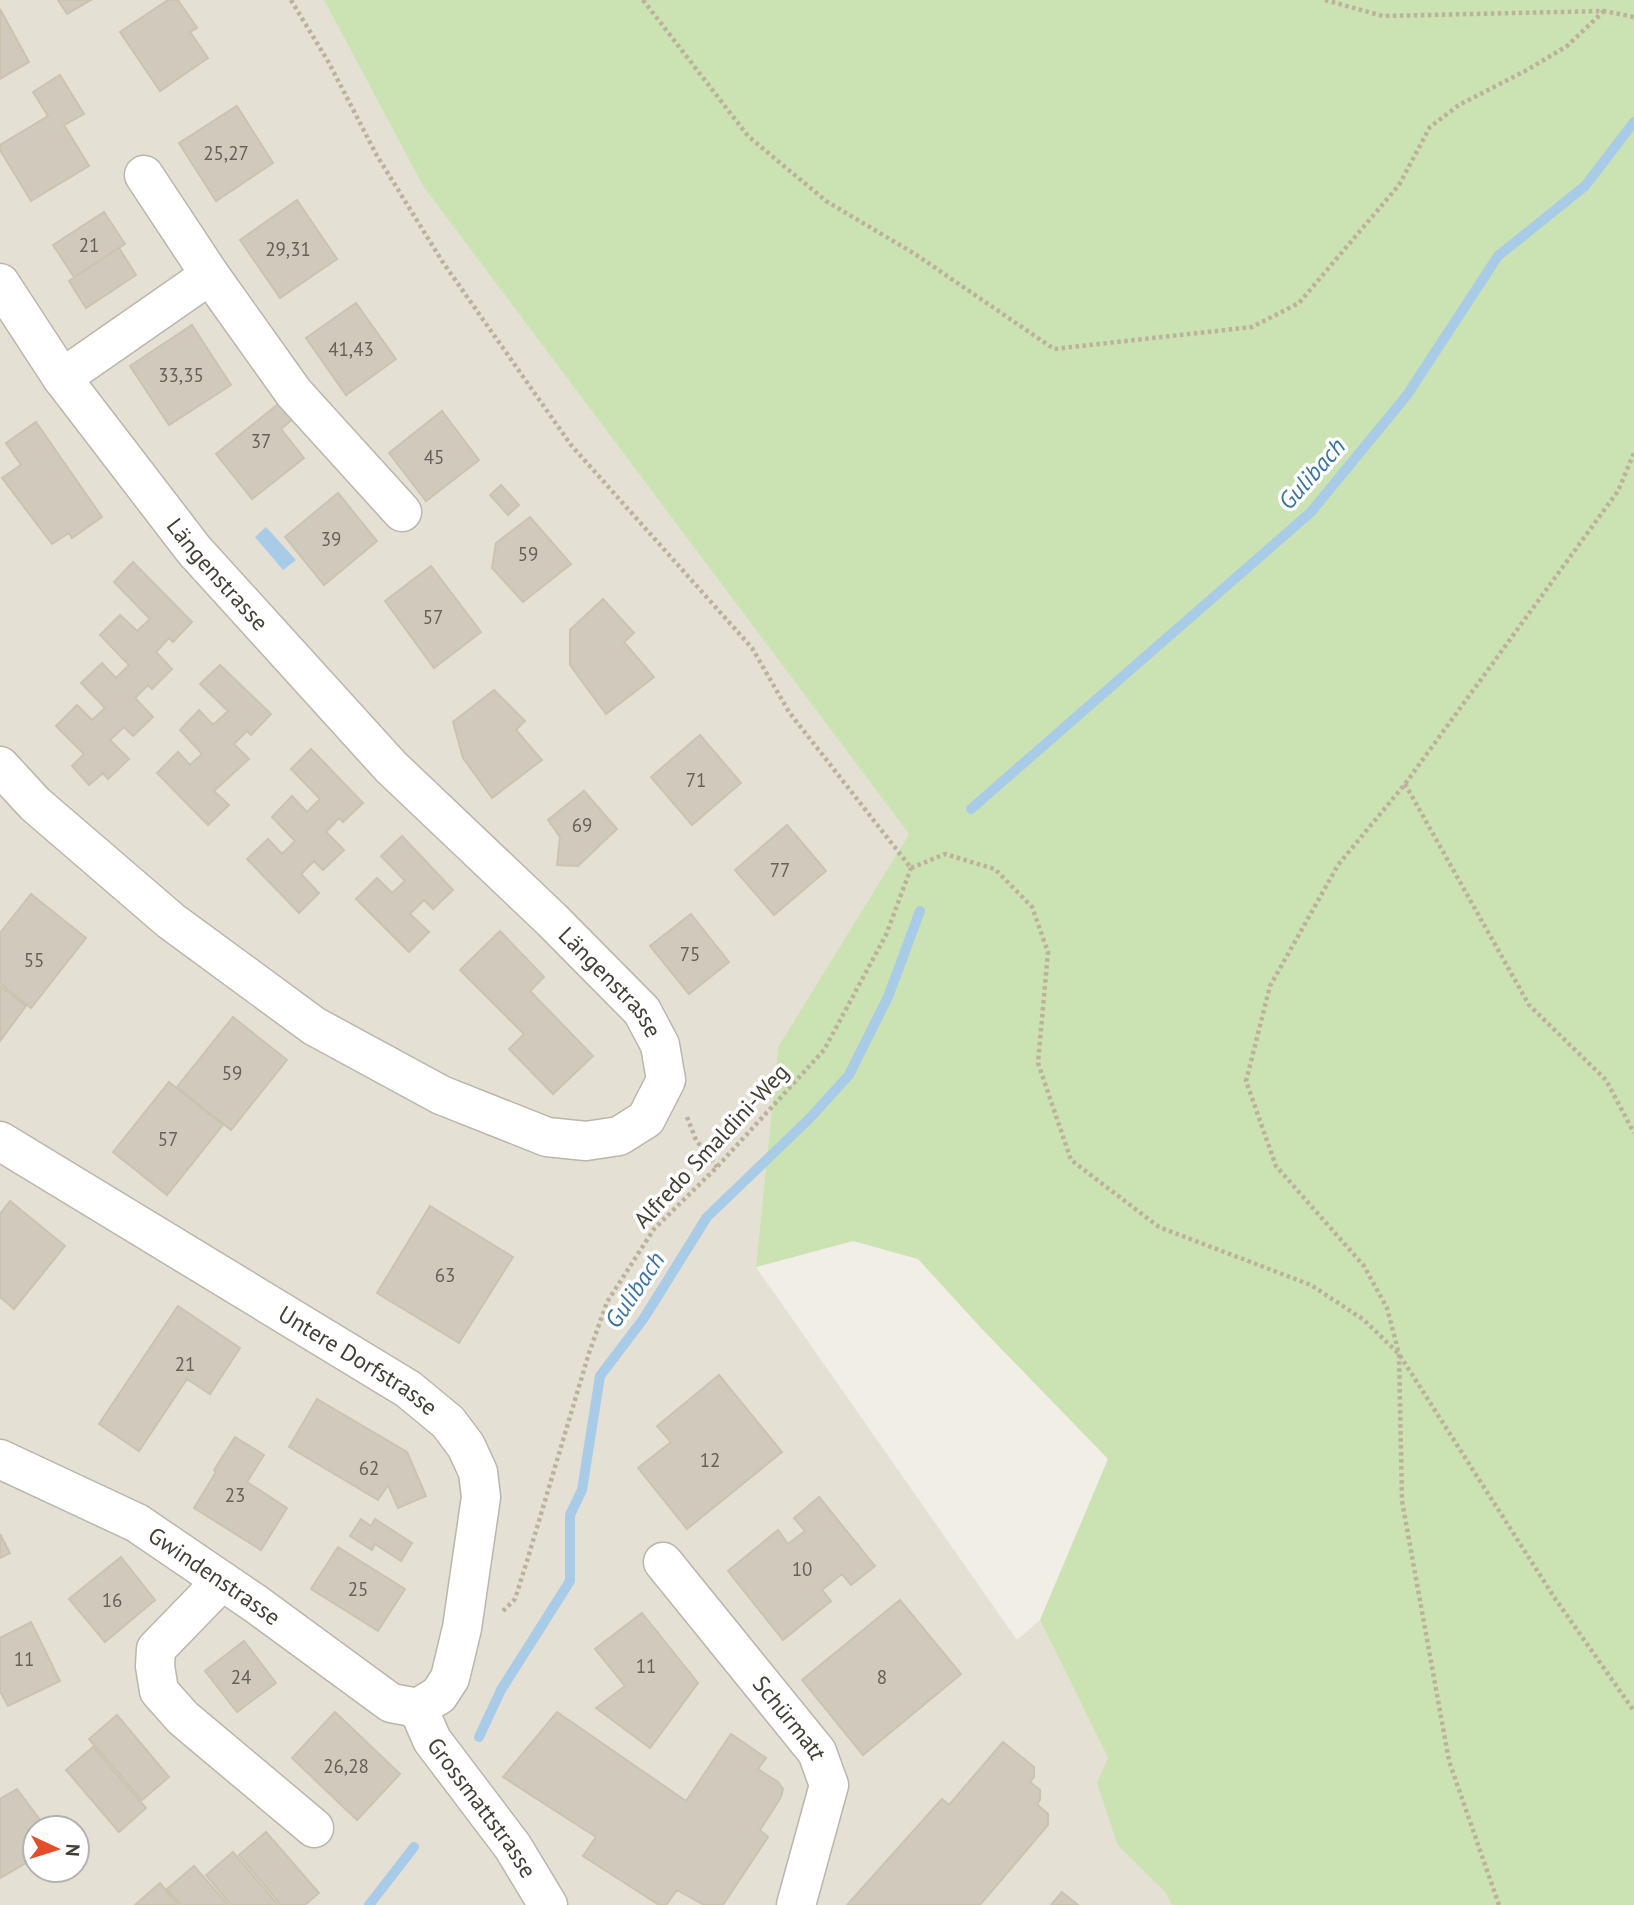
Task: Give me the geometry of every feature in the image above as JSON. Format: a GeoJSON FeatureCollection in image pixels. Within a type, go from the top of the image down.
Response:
{"type":"FeatureCollection","features":[{"type":"Feature","properties":{"kind":"street"},"geometry":{"type":"LineString","coordinates":[[144,175],[210,275],[294,393],[402,512]]}},
{"type":"Feature","properties":{"kind":"street"},"geometry":{"type":"LineString","coordinates":[[62,378],[210,275]]}},
{"type":"Feature","properties":{"kind":"street","name":"Längenstrasse"},"geometry":{"type":"LineString","coordinates":[[0,283],[62,378],[194,550],[391,767],[552,920],[642,1011],[660,1045],[666,1080]]}},
{"type":"Feature","properties":{"kind":"street"},"geometry":{"type":"LineString","coordinates":[[0,766],[35,804],[171,921],[314,1026],[441,1095],[547,1137],[586,1141],[619,1136],[646,1119],[666,1080]]}},
{"type":"Feature","properties":{"kind":"street","name":"Untere Dorfstrasse"},"geometry":{"type":"LineString","coordinates":[[0,1141],[408,1389],[448,1422],[466,1446],[478,1472],[481,1497],[462,1628],[450,1678],[439,1695],[418,1708]]}},
{"type":"Feature","properties":{"kind":"street","name":"Gwindenstrasse"},"geometry":{"type":"LineString","coordinates":[[0,1459],[137,1523],[391,1703],[418,1708]]}},
{"type":"Feature","properties":{"kind":"street","name":"Schürmatt"},"geometry":{"type":"LineString","coordinates":[[663,1562],[817,1752],[829,1785],[796,1905]]}},
{"type":"Feature","properties":{"kind":"street"},"geometry":{"type":"LineString","coordinates":[[222,1581],[156,1648],[155,1666],[159,1691],[183,1718],[314,1828]]}},
{"type":"Feature","properties":{"kind":"street","name":"Grossmattstrasse"},"geometry":{"type":"LineString","coordinates":[[418,1708],[432,1740],[513,1847],[548,1905]]}},
{"type":"Feature","properties":{"kind":"path"},"geometry":{"type":"LineString","coordinates":[[291,0],[329,63],[376,154],[442,261],[571,445],[752,648],[789,712],[911,868],[944,855],[995,869],[1032,907],[1048,953],[1038,1063],[1071,1160],[1159,1227],[1311,1285],[1364,1320],[1399,1354],[1554,1597],[1634,1712]]}},
{"type":"Feature","properties":{"kind":"path"},"geometry":{"type":"LineString","coordinates":[[643,0],[748,136],[826,201],[942,273],[1054,349],[1252,327],[1299,303],[1399,185],[1430,127],[1459,105],[1527,71],[1567,46],[1604,11]]}},
{"type":"Feature","properties":{"kind":"path"},"geometry":{"type":"LineString","coordinates":[[1325,0],[1383,16],[1604,11],[1634,18]]}},
{"type":"Feature","properties":{"kind":"path"},"geometry":{"type":"LineString","coordinates":[[1499,1905],[1449,1762],[1402,1502],[1399,1354],[1387,1308],[1364,1266],[1276,1166],[1246,1082],[1270,986],[1338,865],[1405,784],[1618,491],[1634,453]]}},
{"type":"Feature","properties":{"kind":"path"},"geometry":{"type":"LineString","coordinates":[[1405,784],[1529,1005],[1606,1080],[1634,1133]]}},
{"type":"Feature","properties":{"kind":"path","name":"Alfredo Smaldini-Weg"},"geometry":{"type":"LineString","coordinates":[[462,1628],[490,1623],[515,1599],[589,1353],[607,1302],[654,1228],[717,1167],[824,1050],[886,934],[911,868]]}},
{"type":"Feature","properties":{"kind":"path"},"geometry":{"type":"LineString","coordinates":[[666,1080],[685,1096],[687,1120],[696,1140],[717,1167]]}},
{"type":"Feature","properties":{"kind":"shaded area"},"geometry":{"type":"Polygon","coordinates":[[[0,0],[324,0],[423,186],[909,834],[778,1047],[756,1267],[1017,1640],[1040,1620],[1108,1758],[1118,1846],[1165,1892],[1172,1905],[0,1905],[0,0]]]}},
{"type":"Feature","properties":{"kind":"green space"},"geometry":{"type":"Polygon","coordinates":[[[324,0],[1634,0],[1634,1905],[1172,1905],[1165,1892],[1118,1846],[1097,1783],[1108,1758],[1040,1620],[1108,1459],[918,1259],[853,1241],[756,1267],[778,1047],[909,834],[423,186],[324,0]]]}},
{"type":"Feature","properties":{"kind":"water"},"geometry":{"type":"Polygon","coordinates":[[[266,527],[296,560],[283,570],[255,537],[266,527]]]}},
{"type":"Feature","properties":{"kind":"building"},"geometry":{"type":"Polygon","coordinates":[[[58,0],[91,0],[67,14],[58,0]]]}},
{"type":"Feature","properties":{"kind":"building"},"geometry":{"type":"Polygon","coordinates":[[[168,0],[178,0],[197,28],[190,32],[208,58],[160,91],[120,32],[168,0]]]}},
{"type":"Feature","properties":{"kind":"building"},"geometry":{"type":"Polygon","coordinates":[[[0,9],[29,62],[0,79],[0,9]]]}},
{"type":"Feature","properties":{"kind":"building"},"geometry":{"type":"Polygon","coordinates":[[[60,75],[84,114],[64,125],[89,166],[31,201],[0,150],[0,145],[48,116],[33,92],[60,75]]]}},
{"type":"Feature","properties":{"kind":"building"},"geometry":{"type":"Polygon","coordinates":[[[237,106],[273,163],[216,201],[179,143],[237,106]]]}},
{"type":"Feature","properties":{"kind":"building"},"geometry":{"type":"Polygon","coordinates":[[[297,200],[337,259],[280,298],[240,240],[297,200]]]}},
{"type":"Feature","properties":{"kind":"building"},"geometry":{"type":"Polygon","coordinates":[[[104,212],[125,244],[74,277],[53,245],[104,212]]]}},
{"type":"Feature","properties":{"kind":"building"},"geometry":{"type":"Polygon","coordinates":[[[119,248],[136,275],[86,308],[69,281],[119,248]]]}},
{"type":"Feature","properties":{"kind":"building"},"geometry":{"type":"Polygon","coordinates":[[[356,303],[396,359],[346,395],[306,338],[356,303]]]}},
{"type":"Feature","properties":{"kind":"building"},"geometry":{"type":"Polygon","coordinates":[[[192,325],[231,385],[169,425],[130,366],[192,325]]]}},
{"type":"Feature","properties":{"kind":"building"},"geometry":{"type":"Polygon","coordinates":[[[282,401],[295,417],[281,429],[304,458],[252,499],[216,454],[282,401]]]}},
{"type":"Feature","properties":{"kind":"building"},"geometry":{"type":"Polygon","coordinates":[[[442,411],[479,460],[426,501],[389,453],[442,411]]]}},
{"type":"Feature","properties":{"kind":"building"},"geometry":{"type":"Polygon","coordinates":[[[36,422],[102,517],[72,538],[69,533],[52,544],[2,478],[21,465],[6,443],[36,422]]]}},
{"type":"Feature","properties":{"kind":"building"},"geometry":{"type":"Polygon","coordinates":[[[501,485],[519,505],[508,515],[490,495],[501,485]]]}},
{"type":"Feature","properties":{"kind":"building"},"geometry":{"type":"Polygon","coordinates":[[[338,493],[377,541],[324,585],[285,537],[338,493]]]}},
{"type":"Feature","properties":{"kind":"building"},"geometry":{"type":"Polygon","coordinates":[[[530,517],[571,564],[523,602],[492,568],[496,543],[530,517]]]}},
{"type":"Feature","properties":{"kind":"building"},"geometry":{"type":"Polygon","coordinates":[[[133,562],[192,622],[173,642],[169,638],[156,652],[172,669],[152,689],[148,685],[135,698],[153,717],[133,736],[124,727],[110,740],[129,759],[108,779],[103,773],[89,785],[72,766],[84,754],[56,726],[77,705],[92,720],[105,708],[81,683],[102,663],[116,678],[129,665],[100,635],[120,615],[137,631],[150,619],[114,582],[133,562]]]}},
{"type":"Feature","properties":{"kind":"building"},"geometry":{"type":"Polygon","coordinates":[[[431,566],[481,632],[434,668],[385,601],[431,566]]]}},
{"type":"Feature","properties":{"kind":"building"},"geometry":{"type":"Polygon","coordinates":[[[603,599],[634,633],[624,642],[654,677],[606,714],[570,665],[570,630],[603,599]]]}},
{"type":"Feature","properties":{"kind":"building"},"geometry":{"type":"Polygon","coordinates":[[[220,665],[271,714],[251,735],[247,731],[234,744],[249,759],[214,791],[229,805],[208,825],[157,773],[178,752],[190,765],[202,754],[180,730],[199,710],[213,725],[228,711],[200,684],[220,665]]]}},
{"type":"Feature","properties":{"kind":"building"},"geometry":{"type":"Polygon","coordinates":[[[494,690],[525,721],[516,730],[542,760],[492,798],[463,758],[453,722],[494,690]]]}},
{"type":"Feature","properties":{"kind":"building"},"geometry":{"type":"Polygon","coordinates":[[[700,735],[741,783],[692,825],[651,777],[700,735]]]}},
{"type":"Feature","properties":{"kind":"building"},"geometry":{"type":"Polygon","coordinates":[[[311,749],[363,803],[343,822],[339,818],[326,832],[344,850],[323,870],[314,861],[301,874],[319,893],[299,913],[247,859],[268,839],[282,854],[295,841],[272,817],[292,796],[307,812],[320,799],[291,769],[311,749]]]}},
{"type":"Feature","properties":{"kind":"building"},"geometry":{"type":"Polygon","coordinates":[[[584,791],[617,829],[578,866],[557,865],[560,837],[548,820],[584,791]]]}},
{"type":"Feature","properties":{"kind":"building"},"geometry":{"type":"Polygon","coordinates":[[[787,825],[826,871],[774,915],[735,870],[787,825]]]}},
{"type":"Feature","properties":{"kind":"building"},"geometry":{"type":"Polygon","coordinates":[[[402,836],[453,890],[433,909],[424,900],[410,914],[429,932],[409,952],[356,899],[377,878],[392,893],[405,881],[381,856],[402,836]]]}},
{"type":"Feature","properties":{"kind":"building"},"geometry":{"type":"Polygon","coordinates":[[[31,894],[86,938],[31,1008],[0,983],[0,933],[31,894]]]}},
{"type":"Feature","properties":{"kind":"building"},"geometry":{"type":"Polygon","coordinates":[[[691,914],[729,962],[689,994],[650,946],[691,914]]]}},
{"type":"Feature","properties":{"kind":"building"},"geometry":{"type":"Polygon","coordinates":[[[500,931],[544,977],[530,991],[593,1056],[553,1094],[509,1049],[524,1034],[460,970],[500,931]]]}},
{"type":"Feature","properties":{"kind":"building"},"geometry":{"type":"Polygon","coordinates":[[[0,986],[26,1006],[0,1041],[0,986]]]}},
{"type":"Feature","properties":{"kind":"building"},"geometry":{"type":"Polygon","coordinates":[[[233,1017],[287,1060],[231,1130],[177,1087],[233,1017]]]}},
{"type":"Feature","properties":{"kind":"building"},"geometry":{"type":"Polygon","coordinates":[[[169,1082],[223,1125],[167,1195],[113,1152],[169,1082]]]}},
{"type":"Feature","properties":{"kind":"building"},"geometry":{"type":"Polygon","coordinates":[[[10,1201],[65,1246],[14,1309],[0,1297],[0,1214],[10,1201]]]}},
{"type":"Feature","properties":{"kind":"building"},"geometry":{"type":"Polygon","coordinates":[[[430,1206],[513,1257],[459,1343],[377,1293],[430,1206]]]}},
{"type":"Feature","properties":{"kind":"building"},"geometry":{"type":"Polygon","coordinates":[[[178,1306],[240,1348],[210,1394],[187,1379],[139,1451],[99,1424],[178,1306]]]}},
{"type":"Feature","properties":{"kind":"building"},"geometry":{"type":"Polygon","coordinates":[[[719,1375],[782,1452],[687,1529],[638,1468],[671,1442],[657,1426],[719,1375]]]}},
{"type":"Feature","properties":{"kind":"building"},"geometry":{"type":"Polygon","coordinates":[[[317,1399],[407,1452],[426,1496],[398,1508],[388,1485],[378,1500],[289,1447],[317,1399]]]}},
{"type":"Feature","properties":{"kind":"building"},"geometry":{"type":"Polygon","coordinates":[[[235,1437],[264,1455],[247,1482],[287,1508],[261,1550],[194,1508],[235,1437]]]}},
{"type":"Feature","properties":{"kind":"building"},"geometry":{"type":"Polygon","coordinates":[[[819,1497],[875,1566],[851,1585],[842,1574],[822,1590],[831,1601],[783,1640],[728,1571],[778,1530],[788,1544],[805,1531],[794,1518],[819,1497]]]}},
{"type":"Feature","properties":{"kind":"building"},"geometry":{"type":"Polygon","coordinates":[[[361,1519],[371,1526],[375,1519],[412,1543],[401,1561],[375,1544],[372,1550],[350,1536],[361,1519]]]}},
{"type":"Feature","properties":{"kind":"building"},"geometry":{"type":"Polygon","coordinates":[[[0,1534],[10,1553],[0,1558],[0,1534]]]}},
{"type":"Feature","properties":{"kind":"building"},"geometry":{"type":"Polygon","coordinates":[[[338,1547],[405,1589],[378,1631],[311,1589],[338,1547]]]}},
{"type":"Feature","properties":{"kind":"building"},"geometry":{"type":"Polygon","coordinates":[[[121,1557],[155,1600],[105,1642],[69,1599],[121,1557]]]}},
{"type":"Feature","properties":{"kind":"building"},"geometry":{"type":"Polygon","coordinates":[[[900,1600],[961,1674],[863,1755],[802,1680],[900,1600]]]}},
{"type":"Feature","properties":{"kind":"building"},"geometry":{"type":"Polygon","coordinates":[[[642,1613],[698,1683],[650,1748],[596,1708],[625,1686],[595,1649],[642,1613]]]}},
{"type":"Feature","properties":{"kind":"building"},"geometry":{"type":"Polygon","coordinates":[[[31,1622],[60,1681],[8,1706],[0,1691],[0,1638],[31,1622]]]}},
{"type":"Feature","properties":{"kind":"building"},"geometry":{"type":"Polygon","coordinates":[[[244,1641],[276,1683],[237,1712],[205,1671],[244,1641]]]}},
{"type":"Feature","properties":{"kind":"building"},"geometry":{"type":"Polygon","coordinates":[[[335,1712],[400,1774],[357,1820],[292,1758],[335,1712]]]}},
{"type":"Feature","properties":{"kind":"building"},"geometry":{"type":"Polygon","coordinates":[[[557,1712],[686,1801],[731,1734],[766,1758],[758,1769],[778,1782],[783,1789],[781,1797],[760,1830],[768,1837],[723,1905],[704,1905],[677,1890],[666,1905],[659,1905],[583,1856],[596,1837],[503,1777],[557,1712]]]}},
{"type":"Feature","properties":{"kind":"building"},"geometry":{"type":"Polygon","coordinates":[[[117,1715],[169,1777],[142,1800],[89,1739],[117,1715]]]}},
{"type":"Feature","properties":{"kind":"building"},"geometry":{"type":"Polygon","coordinates":[[[1003,1742],[1034,1767],[1034,1777],[1030,1782],[1040,1790],[1037,1804],[1048,1814],[1048,1825],[980,1905],[847,1905],[942,1799],[949,1805],[1003,1742]]]}},
{"type":"Feature","properties":{"kind":"building"},"geometry":{"type":"Polygon","coordinates":[[[93,1747],[146,1808],[119,1832],[66,1770],[93,1747]]]}},
{"type":"Feature","properties":{"kind":"building"},"geometry":{"type":"Polygon","coordinates":[[[17,1789],[36,1814],[21,1814],[21,1866],[0,1878],[0,1799],[17,1789]]]}},
{"type":"Feature","properties":{"kind":"building"},"geometry":{"type":"Polygon","coordinates":[[[266,1832],[319,1893],[305,1905],[281,1905],[239,1855],[266,1832]]]}},
{"type":"Feature","properties":{"kind":"building"},"geometry":{"type":"Polygon","coordinates":[[[233,1852],[278,1905],[231,1905],[206,1875],[233,1852]]]}},
{"type":"Feature","properties":{"kind":"building"},"geometry":{"type":"Polygon","coordinates":[[[194,1866],[228,1905],[181,1905],[167,1889],[194,1866]]]}},
{"type":"Feature","properties":{"kind":"building"},"geometry":{"type":"Polygon","coordinates":[[[160,1883],[178,1905],[135,1905],[160,1883]]]}},
{"type":"Feature","properties":{"kind":"building"},"geometry":{"type":"Polygon","coordinates":[[[1062,1892],[1078,1905],[1051,1905],[1062,1892]]]}},
{"type":"Feature","properties":{"kind":"waterway","name":"Gulibach"},"geometry":{"type":"LineString","coordinates":[[971,809],[1311,512],[1407,395],[1498,256],[1585,186],[1634,122]]}},
{"type":"Feature","properties":{"kind":"waterway","name":"Gulibach"},"geometry":{"type":"LineString","coordinates":[[479,1737],[501,1690],[570,1581],[570,1515],[582,1490],[600,1376],[644,1318],[707,1217],[810,1118],[849,1075],[888,997],[920,911]]}},
{"type":"Feature","properties":{"kind":"waterway","name":"Gulibach"},"geometry":{"type":"LineString","coordinates":[[369,1905],[414,1847]]}}]}
